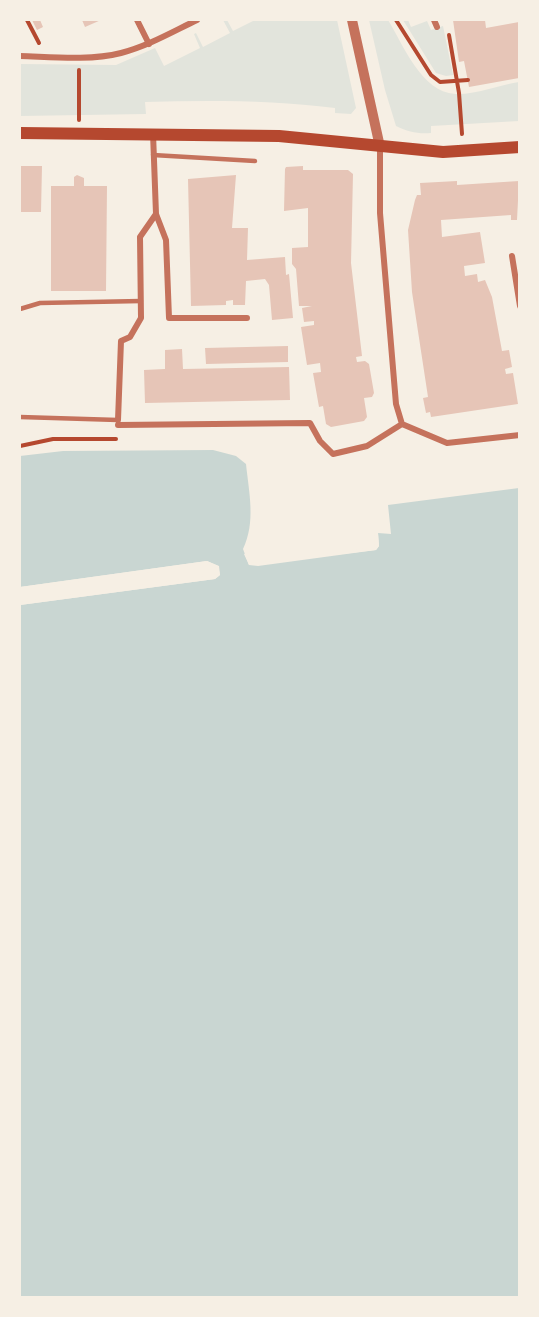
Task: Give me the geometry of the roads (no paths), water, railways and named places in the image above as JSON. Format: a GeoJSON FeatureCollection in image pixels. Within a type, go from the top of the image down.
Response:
{"type":"FeatureCollection","features":[{"type":"Feature","properties":{"kind":"main road"},"geometry":{"type":"LineString","coordinates":[[20,133],[279,136],[464,153],[519,147]]}},
{"type":"Feature","properties":{"kind":"street"},"geometry":{"type":"LineString","coordinates":[[137,20],[149,44]]}},
{"type":"Feature","properties":{"kind":"street"},"geometry":{"type":"LineString","coordinates":[[20,56],[79,57],[120,54],[149,44],[197,20]]}},
{"type":"Feature","properties":{"kind":"street"},"geometry":{"type":"LineString","coordinates":[[352,20],[380,147],[383,246],[396,404],[402,424]]}},
{"type":"Feature","properties":{"kind":"street"},"geometry":{"type":"LineString","coordinates":[[434,20],[437,27]]}},
{"type":"Feature","properties":{"kind":"street"},"geometry":{"type":"LineString","coordinates":[[153,133],[156,214],[166,240],[169,318],[247,318]]}},
{"type":"Feature","properties":{"kind":"street"},"geometry":{"type":"LineString","coordinates":[[156,214],[140,237],[141,302],[138,327],[130,336],[121,341],[118,423],[310,423],[320,441],[333,454],[367,446],[402,424]]}},
{"type":"Feature","properties":{"kind":"street"},"geometry":{"type":"LineString","coordinates":[[512,256],[519,306]]}},
{"type":"Feature","properties":{"kind":"street"},"geometry":{"type":"LineString","coordinates":[[402,424],[447,443],[519,435]]}},
{"type":"Feature","properties":{"kind":"lane"},"geometry":{"type":"LineString","coordinates":[[153,155],[255,161]]}},
{"type":"Feature","properties":{"kind":"lane"},"geometry":{"type":"LineString","coordinates":[[20,309],[40,303],[141,302]]}},
{"type":"Feature","properties":{"kind":"lane"},"geometry":{"type":"LineString","coordinates":[[20,417],[118,423]]}}]}
